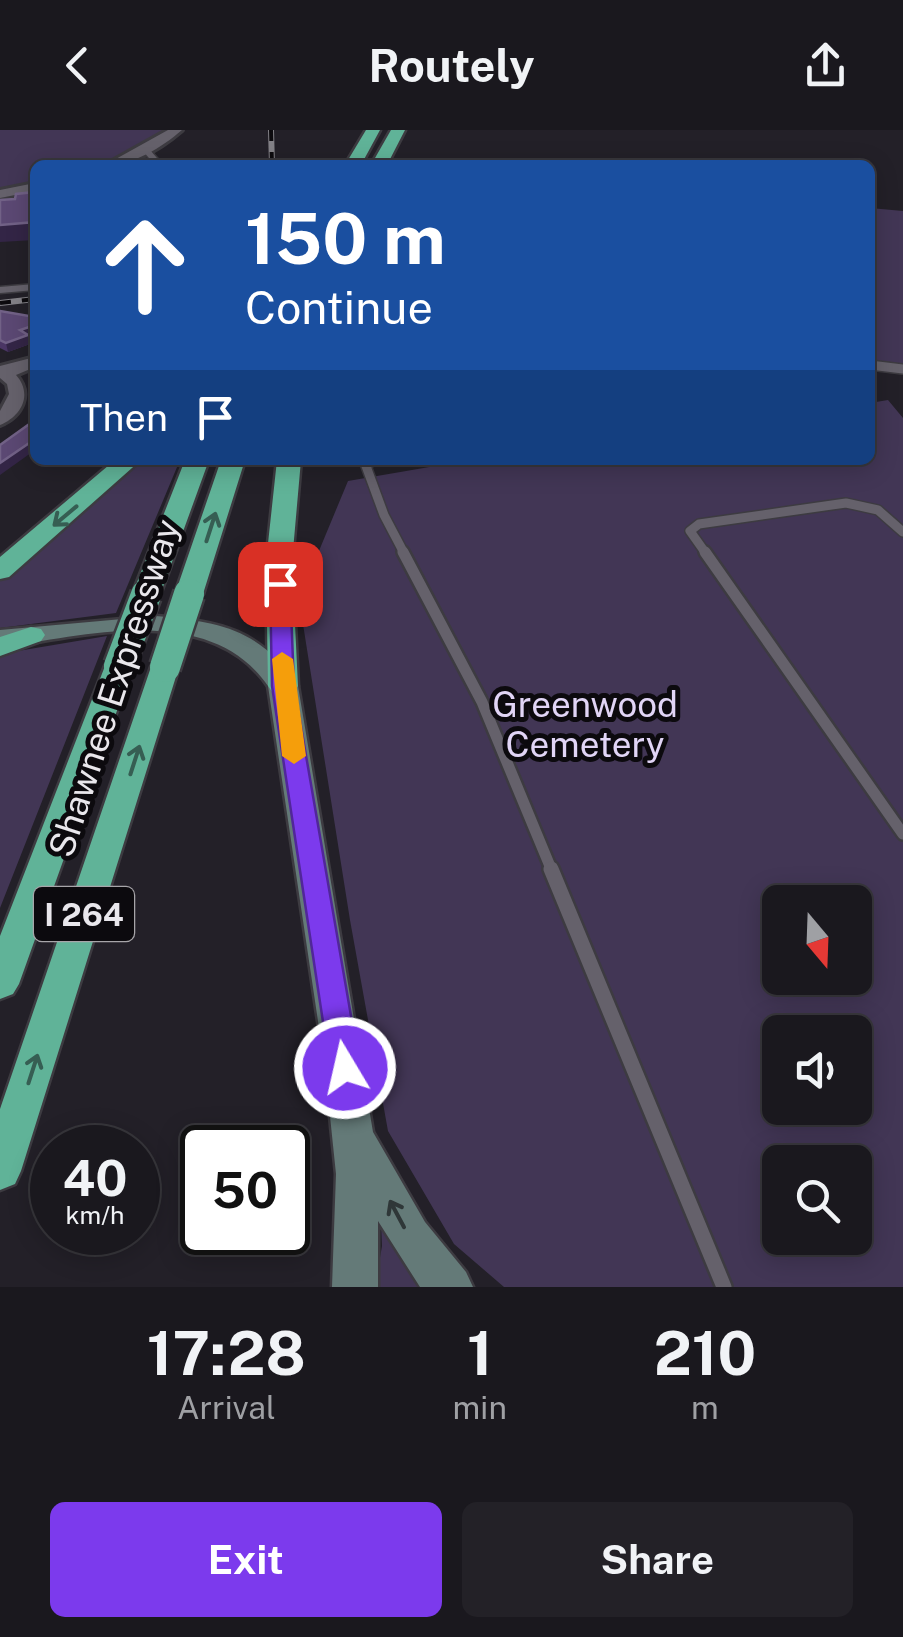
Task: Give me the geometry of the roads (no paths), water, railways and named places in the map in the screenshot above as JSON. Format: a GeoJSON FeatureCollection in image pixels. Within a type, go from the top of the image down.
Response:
{"type":"FeatureCollection","features":[{"type":"Feature","properties":{"kind":"highway"},"geometry":{"type":"LineString","coordinates":[[355,160],[374,130]]}},
{"type":"Feature","properties":{"kind":"highway"},"geometry":{"type":"LineString","coordinates":[[382,160],[398,130]]}},
{"type":"Feature","properties":{"kind":"highway"},"geometry":{"type":"LineString","coordinates":[[0,571],[123,465]]}},
{"type":"Feature","properties":{"kind":"highway","name":"Shawnee Expressway"},"geometry":{"type":"LineString","coordinates":[[0,984],[194,465]]}},
{"type":"Feature","properties":{"kind":"highway","name":"Shawnee Expressway"},"geometry":{"type":"LineString","coordinates":[[2,1166],[232,465]]}},
{"type":"Feature","properties":{"kind":"highway"},"geometry":{"type":"LineString","coordinates":[[283,686],[279,562],[289,465]]}},
{"type":"Feature","properties":{"kind":"highway"},"geometry":{"type":"LineString","coordinates":[[0,647],[31,635]]}},
{"type":"Feature","properties":{"kind":"main road"},"geometry":{"type":"LineString","coordinates":[[0,639],[97,628],[196,626],[256,648],[274,666],[283,686],[353,1136],[357,1174],[353,1282]]}},
{"type":"Feature","properties":{"kind":"main road"},"geometry":{"type":"LineString","coordinates":[[353,1136],[400,1222],[431,1268],[450,1287]]}},
{"type":"Feature","properties":{"kind":"street"},"geometry":{"type":"LineString","coordinates":[[123,160],[176,130]]}},
{"type":"Feature","properties":{"kind":"street"},"geometry":{"type":"LineString","coordinates":[[0,194],[30,188]]}},
{"type":"Feature","properties":{"kind":"street"},"geometry":{"type":"LineString","coordinates":[[3,372],[30,364]]}},
{"type":"Feature","properties":{"kind":"street"},"geometry":{"type":"LineString","coordinates":[[0,420],[19,396],[16,383],[3,372]]}},
{"type":"Feature","properties":{"kind":"lane"},"geometry":{"type":"LineString","coordinates":[[146,150],[155,160]]}},
{"type":"Feature","properties":{"kind":"lane"},"geometry":{"type":"LineString","coordinates":[[0,290],[30,287]]}},
{"type":"Feature","properties":{"kind":"lane"},"geometry":{"type":"LineString","coordinates":[[875,366],[903,369]]}},
{"type":"Feature","properties":{"kind":"lane"},"geometry":{"type":"LineString","coordinates":[[367,465],[384,515],[482,702],[724,1287]]}},
{"type":"Feature","properties":{"kind":"lane"},"geometry":{"type":"LineString","coordinates":[[903,532],[878,510],[846,503],[699,524],[690,531],[903,834]]}},
{"type":"Feature","properties":{"kind":"railway"},"geometry":{"type":"LineString","coordinates":[[271,130],[272,160]]}},
{"type":"Feature","properties":{"kind":"railway"},"geometry":{"type":"LineString","coordinates":[[0,303],[30,300]]}},
{"type":"Feature","properties":{"kind":"park label","name":"Greenwood Cemetery"},"geometry":{"type":"Point","coordinates":[585,724]}}]}
